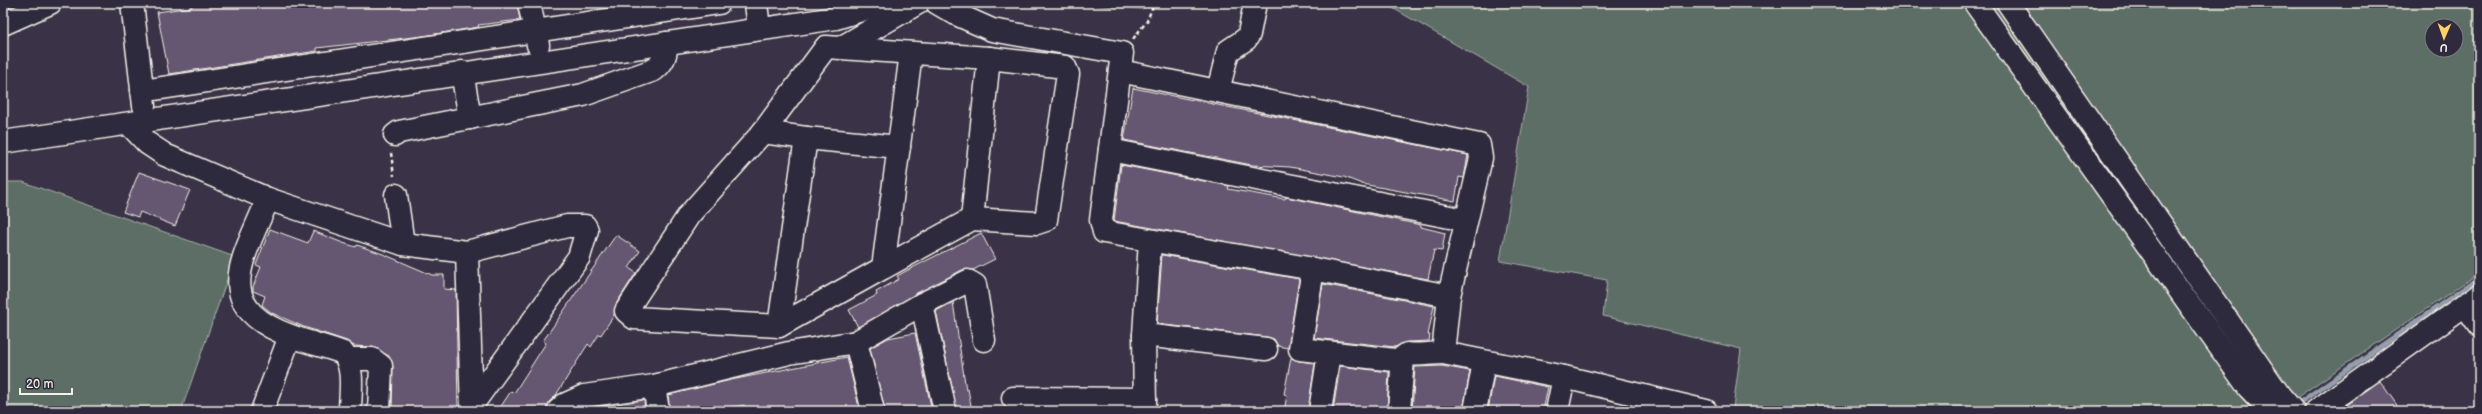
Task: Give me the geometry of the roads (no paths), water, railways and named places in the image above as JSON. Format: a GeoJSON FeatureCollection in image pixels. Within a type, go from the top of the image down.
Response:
{"type":"FeatureCollection","features":[{"type":"Feature","properties":{"kind":"street"},"geometry":{"type":"LineString","coordinates":[[3,24],[50,3]]}},
{"type":"Feature","properties":{"kind":"street"},"geometry":{"type":"LineString","coordinates":[[132,3],[142,91],[138,122],[147,143],[166,155],[268,199],[403,244],[467,252],[567,226],[585,226],[587,230],[579,257],[472,408]]}},
{"type":"Feature","properties":{"kind":"street"},"geometry":{"type":"LineString","coordinates":[[529,3],[540,60]]}},
{"type":"Feature","properties":{"kind":"street"},"geometry":{"type":"LineString","coordinates":[[142,91],[719,3]]}},
{"type":"Feature","properties":{"kind":"street"},"geometry":{"type":"LineString","coordinates":[[756,3],[759,29]]}},
{"type":"Feature","properties":{"kind":"street"},"geometry":{"type":"LineString","coordinates":[[3,142],[540,60],[666,43],[805,21],[836,18],[884,3]]}},
{"type":"Feature","properties":{"kind":"street"},"geometry":{"type":"LineString","coordinates":[[937,3],[956,14],[992,30],[1121,62],[1218,91],[1476,142],[1481,148],[1481,158],[1465,220],[1449,296],[1443,353]]}},
{"type":"Feature","properties":{"kind":"street"},"geometry":{"type":"LineString","coordinates":[[1218,91],[1228,51],[1246,39],[1250,34],[1255,3]]}},
{"type":"Feature","properties":{"kind":"street"},"geometry":{"type":"LineString","coordinates":[[1975,3],[2249,388],[2270,411]]}},
{"type":"Feature","properties":{"kind":"street"},"geometry":{"type":"LineString","coordinates":[[2008,3],[2280,396],[2293,411]]}},
{"type":"Feature","properties":{"kind":"street"},"geometry":{"type":"LineString","coordinates":[[805,21],[834,47],[990,58],[1061,65],[1068,69],[1046,220],[1037,222],[972,218],[779,326],[634,318],[626,311],[689,215],[834,47],[908,5]]}},
{"type":"Feature","properties":{"kind":"street"},"geometry":{"type":"LineString","coordinates":[[394,135],[399,132],[583,95],[654,70],[660,65],[667,53],[666,43]]}},
{"type":"Feature","properties":{"kind":"street"},"geometry":{"type":"LineString","coordinates":[[884,268],[911,52]]}},
{"type":"Feature","properties":{"kind":"street"},"geometry":{"type":"LineString","coordinates":[[972,218],[990,58]]}},
{"type":"Feature","properties":{"kind":"street"},"geometry":{"type":"LineString","coordinates":[[1121,62],[1102,229],[1150,241],[1313,269],[1449,296]]}},
{"type":"Feature","properties":{"kind":"street"},"geometry":{"type":"LineString","coordinates":[[462,72],[470,118]]}},
{"type":"Feature","properties":{"kind":"street"},"geometry":{"type":"LineString","coordinates":[[762,132],[899,147]]}},
{"type":"Feature","properties":{"kind":"street"},"geometry":{"type":"LineString","coordinates":[[779,326],[806,138]]}},
{"type":"Feature","properties":{"kind":"street"},"geometry":{"type":"LineString","coordinates":[[1110,150],[1465,220]]}},
{"type":"Feature","properties":{"kind":"street"},"geometry":{"type":"LineString","coordinates":[[396,195],[403,244]]}},
{"type":"Feature","properties":{"kind":"street"},"geometry":{"type":"LineString","coordinates":[[268,199],[239,268],[238,289],[254,318],[290,336],[343,353],[348,359],[350,411]]}},
{"type":"Feature","properties":{"kind":"street"},"geometry":{"type":"LineString","coordinates":[[1013,398],[1145,405],[1144,335],[1150,241]]}},
{"type":"Feature","properties":{"kind":"street"},"geometry":{"type":"LineString","coordinates":[[467,252],[472,408]]}},
{"type":"Feature","properties":{"kind":"street"},"geometry":{"type":"LineString","coordinates":[[1313,269],[1300,349],[1403,361]]}},
{"type":"Feature","properties":{"kind":"street"},"geometry":{"type":"LineString","coordinates":[[558,411],[564,405],[584,396],[654,386],[789,353],[856,342],[964,282],[975,285],[984,340]]}},
{"type":"Feature","properties":{"kind":"street"},"geometry":{"type":"LineString","coordinates":[[2316,411],[2472,300],[2479,325]]}},
{"type":"Feature","properties":{"kind":"street"},"geometry":{"type":"LineString","coordinates":[[922,304],[945,411]]}},
{"type":"Feature","properties":{"kind":"street"},"geometry":{"type":"LineString","coordinates":[[1144,335],[1266,349]]}},
{"type":"Feature","properties":{"kind":"street"},"geometry":{"type":"LineString","coordinates":[[262,411],[290,336]]}},
{"type":"Feature","properties":{"kind":"street"},"geometry":{"type":"LineString","coordinates":[[856,342],[872,411]]}},
{"type":"Feature","properties":{"kind":"street"},"geometry":{"type":"LineString","coordinates":[[1320,411],[1329,353]]}},
{"type":"Feature","properties":{"kind":"street"},"geometry":{"type":"LineString","coordinates":[[1399,411],[1403,357],[1407,354],[1418,356],[1425,353],[1443,353],[1564,377],[1652,405],[1706,411]]}},
{"type":"Feature","properties":{"kind":"street"},"geometry":{"type":"LineString","coordinates":[[348,359],[372,359],[381,366],[380,411]]}},
{"type":"Feature","properties":{"kind":"street"},"geometry":{"type":"LineString","coordinates":[[1475,411],[1484,362]]}},
{"type":"Feature","properties":{"kind":"street"},"geometry":{"type":"LineString","coordinates":[[1557,411],[1564,377]]}},
{"type":"Feature","properties":{"kind":"street"},"geometry":{"type":"LineString","coordinates":[[654,386],[658,411]]}},
{"type":"Feature","properties":{"kind":"waterway"},"geometry":{"type":"LineString","coordinates":[[2299,403],[2479,278]]}}]}
